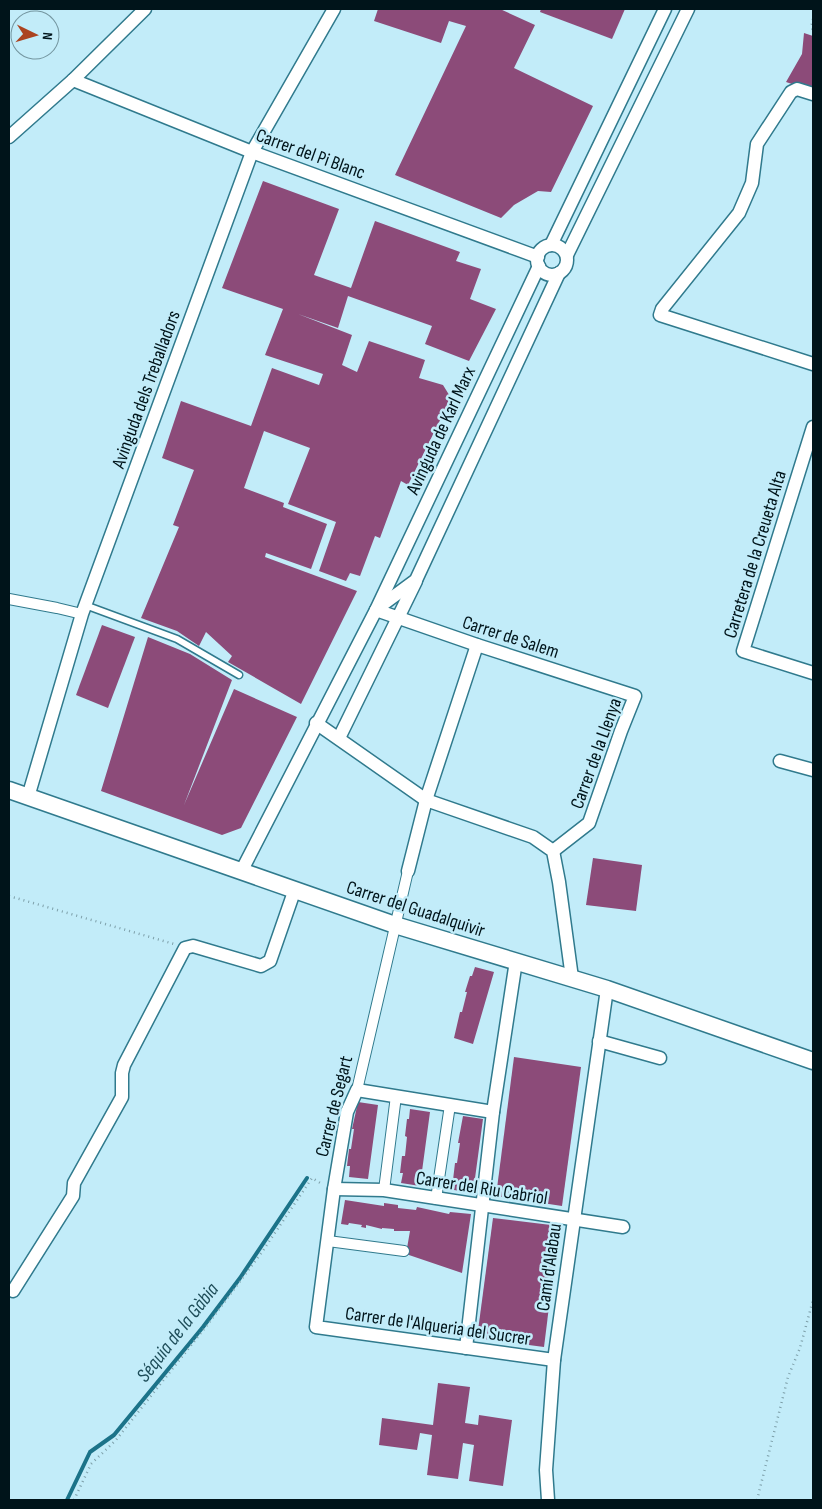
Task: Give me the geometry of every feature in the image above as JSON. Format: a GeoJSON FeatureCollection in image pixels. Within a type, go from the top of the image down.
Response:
{"type":"FeatureCollection","features":[{"type":"Feature","properties":{"kind":"street"},"geometry":{"type":"LineString","coordinates":[[9,137],[73,80],[146,9]]}},
{"type":"Feature","properties":{"kind":"street","name":"Avinguda dels Treballadors"},"geometry":{"type":"LineString","coordinates":[[28,797],[83,610],[252,152],[334,9]]}},
{"type":"Feature","properties":{"kind":"street"},"geometry":{"type":"LineString","coordinates":[[550,245],[665,9]]}},
{"type":"Feature","properties":{"kind":"street"},"geometry":{"type":"LineString","coordinates":[[567,256],[688,9]]}},
{"type":"Feature","properties":{"kind":"street","name":"Carrer del Pi Blanc"},"geometry":{"type":"LineString","coordinates":[[73,80],[252,152],[538,261]]}},
{"type":"Feature","properties":{"kind":"street"},"geometry":{"type":"LineString","coordinates":[[813,94],[798,90],[791,92],[757,144],[752,183],[739,213],[662,309],[660,315],[813,364]]}},
{"type":"Feature","properties":{"kind":"street"},"geometry":{"type":"LineString","coordinates":[[550,245],[559,246],[564,249],[567,256],[567,264],[559,273],[548,274],[543,272],[538,261],[544,247],[550,245]]}},
{"type":"Feature","properties":{"kind":"street","name":"Avinguda de Karl Marx"},"geometry":{"type":"LineString","coordinates":[[242,870],[316,723],[376,610],[538,261]]}},
{"type":"Feature","properties":{"kind":"street","name":"Avinguda de Karl Marx"},"geometry":{"type":"LineString","coordinates":[[339,738],[416,580],[559,273]]}},
{"type":"Feature","properties":{"kind":"street","name":"Carretera de la Creueta Alta"},"geometry":{"type":"LineString","coordinates":[[813,427],[743,651],[813,673]]}},
{"type":"Feature","properties":{"kind":"street","name":"Avinguda de Karl Marx"},"geometry":{"type":"LineString","coordinates":[[376,610],[416,580]]}},
{"type":"Feature","properties":{"kind":"street"},"geometry":{"type":"LineString","coordinates":[[9,598],[57,608],[83,610]]}},
{"type":"Feature","properties":{"kind":"street","name":"Carrer de Salem"},"geometry":{"type":"LineString","coordinates":[[376,610],[477,645],[636,696]]}},
{"type":"Feature","properties":{"kind":"street"},"geometry":{"type":"LineString","coordinates":[[408,872],[426,800],[477,645]]}},
{"type":"Feature","properties":{"kind":"street","name":"Carrer de la Llenya"},"geometry":{"type":"LineString","coordinates":[[552,851],[589,822],[621,731],[636,696]]}},
{"type":"Feature","properties":{"kind":"street"},"geometry":{"type":"LineString","coordinates":[[316,723],[426,800],[533,837],[552,851],[559,882],[572,978]]}},
{"type":"Feature","properties":{"kind":"street"},"geometry":{"type":"LineString","coordinates":[[780,761],[813,770]]}},
{"type":"Feature","properties":{"kind":"street","name":"Carrer del Guadalquivir"},"geometry":{"type":"LineString","coordinates":[[9,790],[395,925],[608,989],[813,1061]]}},
{"type":"Feature","properties":{"kind":"street","name":"Carrer de Segart"},"geometry":{"type":"LineString","coordinates":[[316,1328],[334,1189],[347,1112],[357,1090],[408,872]]}},
{"type":"Feature","properties":{"kind":"street"},"geometry":{"type":"LineString","coordinates":[[13,1291],[72,1196],[74,1182],[122,1097],[124,1065],[185,948],[193,946],[261,966],[270,962],[295,889]]}},
{"type":"Feature","properties":{"kind":"street"},"geometry":{"type":"LineString","coordinates":[[466,1348],[493,1112],[516,961]]}},
{"type":"Feature","properties":{"kind":"street","name":"Camí d'Alabau"},"geometry":{"type":"LineString","coordinates":[[548,1500],[546,1470],[554,1360],[608,989]]}},
{"type":"Feature","properties":{"kind":"street"},"geometry":{"type":"LineString","coordinates":[[599,1041],[660,1058]]}},
{"type":"Feature","properties":{"kind":"street"},"geometry":{"type":"LineString","coordinates":[[357,1090],[493,1112]]}},
{"type":"Feature","properties":{"kind":"street"},"geometry":{"type":"LineString","coordinates":[[384,1190],[396,1096]]}},
{"type":"Feature","properties":{"kind":"street"},"geometry":{"type":"LineString","coordinates":[[436,1199],[450,1105]]}},
{"type":"Feature","properties":{"kind":"street","name":"Carrer del Riu Cabriol"},"geometry":{"type":"LineString","coordinates":[[334,1189],[384,1190],[623,1227]]}},
{"type":"Feature","properties":{"kind":"street"},"geometry":{"type":"LineString","coordinates":[[328,1241],[404,1251]]}},
{"type":"Feature","properties":{"kind":"street","name":"Carrer de l'Alqueria del Sucrer"},"geometry":{"type":"LineString","coordinates":[[316,1328],[554,1360]]}},
{"type":"Feature","properties":{"kind":"lane"},"geometry":{"type":"LineString","coordinates":[[83,610],[177,639],[239,675]]}},
{"type":"Feature","properties":{"kind":"path"},"geometry":{"type":"LineString","coordinates":[[813,19],[810,28],[813,28]]}},
{"type":"Feature","properties":{"kind":"path"},"geometry":{"type":"LineString","coordinates":[[9,896],[185,948]]}},
{"type":"Feature","properties":{"kind":"path"},"geometry":{"type":"LineString","coordinates":[[74,1500],[91,1464],[116,1440],[214,1317],[262,1252],[312,1178],[334,1189]]}},
{"type":"Feature","properties":{"kind":"path"},"geometry":{"type":"LineString","coordinates":[[758,1500],[788,1377],[800,1348],[813,1300]]}},
{"type":"Feature","properties":{"kind":"building"},"geometry":{"type":"Polygon","coordinates":[[[378,9],[500,9],[535,25],[514,68],[593,106],[551,192],[538,191],[514,205],[501,218],[395,175],[466,26],[449,21],[441,43],[374,21],[378,9]]]}},
{"type":"Feature","properties":{"kind":"building"},"geometry":{"type":"Polygon","coordinates":[[[541,9],[625,9],[612,39],[540,12],[541,9]]]}},
{"type":"Feature","properties":{"kind":"building"},"geometry":{"type":"Polygon","coordinates":[[[804,33],[813,36],[813,91],[786,82],[802,54],[804,33]]]}},
{"type":"Feature","properties":{"kind":"building"},"geometry":{"type":"Polygon","coordinates":[[[263,181],[339,209],[314,275],[351,288],[375,221],[460,252],[456,261],[481,269],[470,299],[496,309],[469,361],[425,344],[432,326],[348,296],[338,328],[298,314],[352,335],[342,365],[357,372],[369,341],[425,360],[419,378],[443,385],[451,398],[408,485],[401,481],[380,538],[375,536],[360,576],[350,573],[346,581],[319,571],[336,522],[288,504],[310,448],[264,431],[244,488],[284,503],[283,507],[327,524],[311,569],[266,553],[265,557],[357,591],[301,704],[228,662],[232,656],[206,632],[199,646],[177,631],[141,618],[179,527],[173,525],[194,470],[162,458],[181,401],[251,426],[272,368],[319,385],[323,374],[265,355],[283,309],[222,288],[263,181]]]}},
{"type":"Feature","properties":{"kind":"building"},"geometry":{"type":"Polygon","coordinates":[[[102,625],[135,637],[108,708],[76,695],[102,625]]]}},
{"type":"Feature","properties":{"kind":"building"},"geometry":{"type":"Polygon","coordinates":[[[148,637],[190,654],[232,680],[184,805],[234,689],[297,717],[241,828],[222,835],[101,791],[148,637]]]}},
{"type":"Feature","properties":{"kind":"building"},"geometry":{"type":"Polygon","coordinates":[[[593,858],[642,865],[636,911],[586,905],[593,858]]]}},
{"type":"Feature","properties":{"kind":"building"},"geometry":{"type":"Polygon","coordinates":[[[475,967],[494,972],[473,1044],[454,1038],[467,992],[465,992],[475,967]]]}},
{"type":"Feature","properties":{"kind":"building"},"geometry":{"type":"Polygon","coordinates":[[[514,1057],[581,1067],[562,1206],[496,1196],[514,1057]]]}},
{"type":"Feature","properties":{"kind":"building"},"geometry":{"type":"Polygon","coordinates":[[[358,1102],[378,1105],[368,1179],[349,1177],[350,1166],[347,1166],[358,1102]]]}},
{"type":"Feature","properties":{"kind":"building"},"geometry":{"type":"Polygon","coordinates":[[[410,1109],[430,1112],[420,1186],[401,1183],[403,1173],[400,1173],[402,1156],[405,1156],[407,1137],[405,1136],[410,1109]]]}},
{"type":"Feature","properties":{"kind":"building"},"geometry":{"type":"Polygon","coordinates":[[[463,1116],[483,1119],[473,1193],[454,1190],[455,1163],[457,1163],[460,1143],[458,1143],[463,1116]]]}},
{"type":"Feature","properties":{"kind":"building"},"geometry":{"type":"Polygon","coordinates":[[[345,1200],[384,1206],[384,1203],[398,1205],[398,1208],[416,1210],[417,1207],[449,1214],[450,1212],[471,1214],[462,1273],[406,1254],[410,1231],[394,1231],[394,1229],[382,1229],[366,1225],[366,1228],[361,1227],[362,1225],[349,1223],[348,1225],[341,1224],[345,1200]]]}},
{"type":"Feature","properties":{"kind":"building"},"geometry":{"type":"Polygon","coordinates":[[[493,1218],[559,1226],[544,1347],[477,1338],[493,1218]]]}},
{"type":"Feature","properties":{"kind":"building"},"geometry":{"type":"Polygon","coordinates":[[[438,1383],[470,1387],[465,1423],[478,1425],[479,1415],[512,1420],[503,1486],[469,1481],[474,1445],[463,1443],[458,1479],[427,1475],[432,1435],[420,1433],[417,1450],[379,1445],[382,1418],[433,1425],[438,1383]]]}},
{"type":"Feature","properties":{"kind":"waterway","name":"Séquia de la Gàbia"},"geometry":{"type":"LineString","coordinates":[[67,1500],[90,1452],[114,1435],[203,1327],[240,1278],[307,1178]]}}]}
